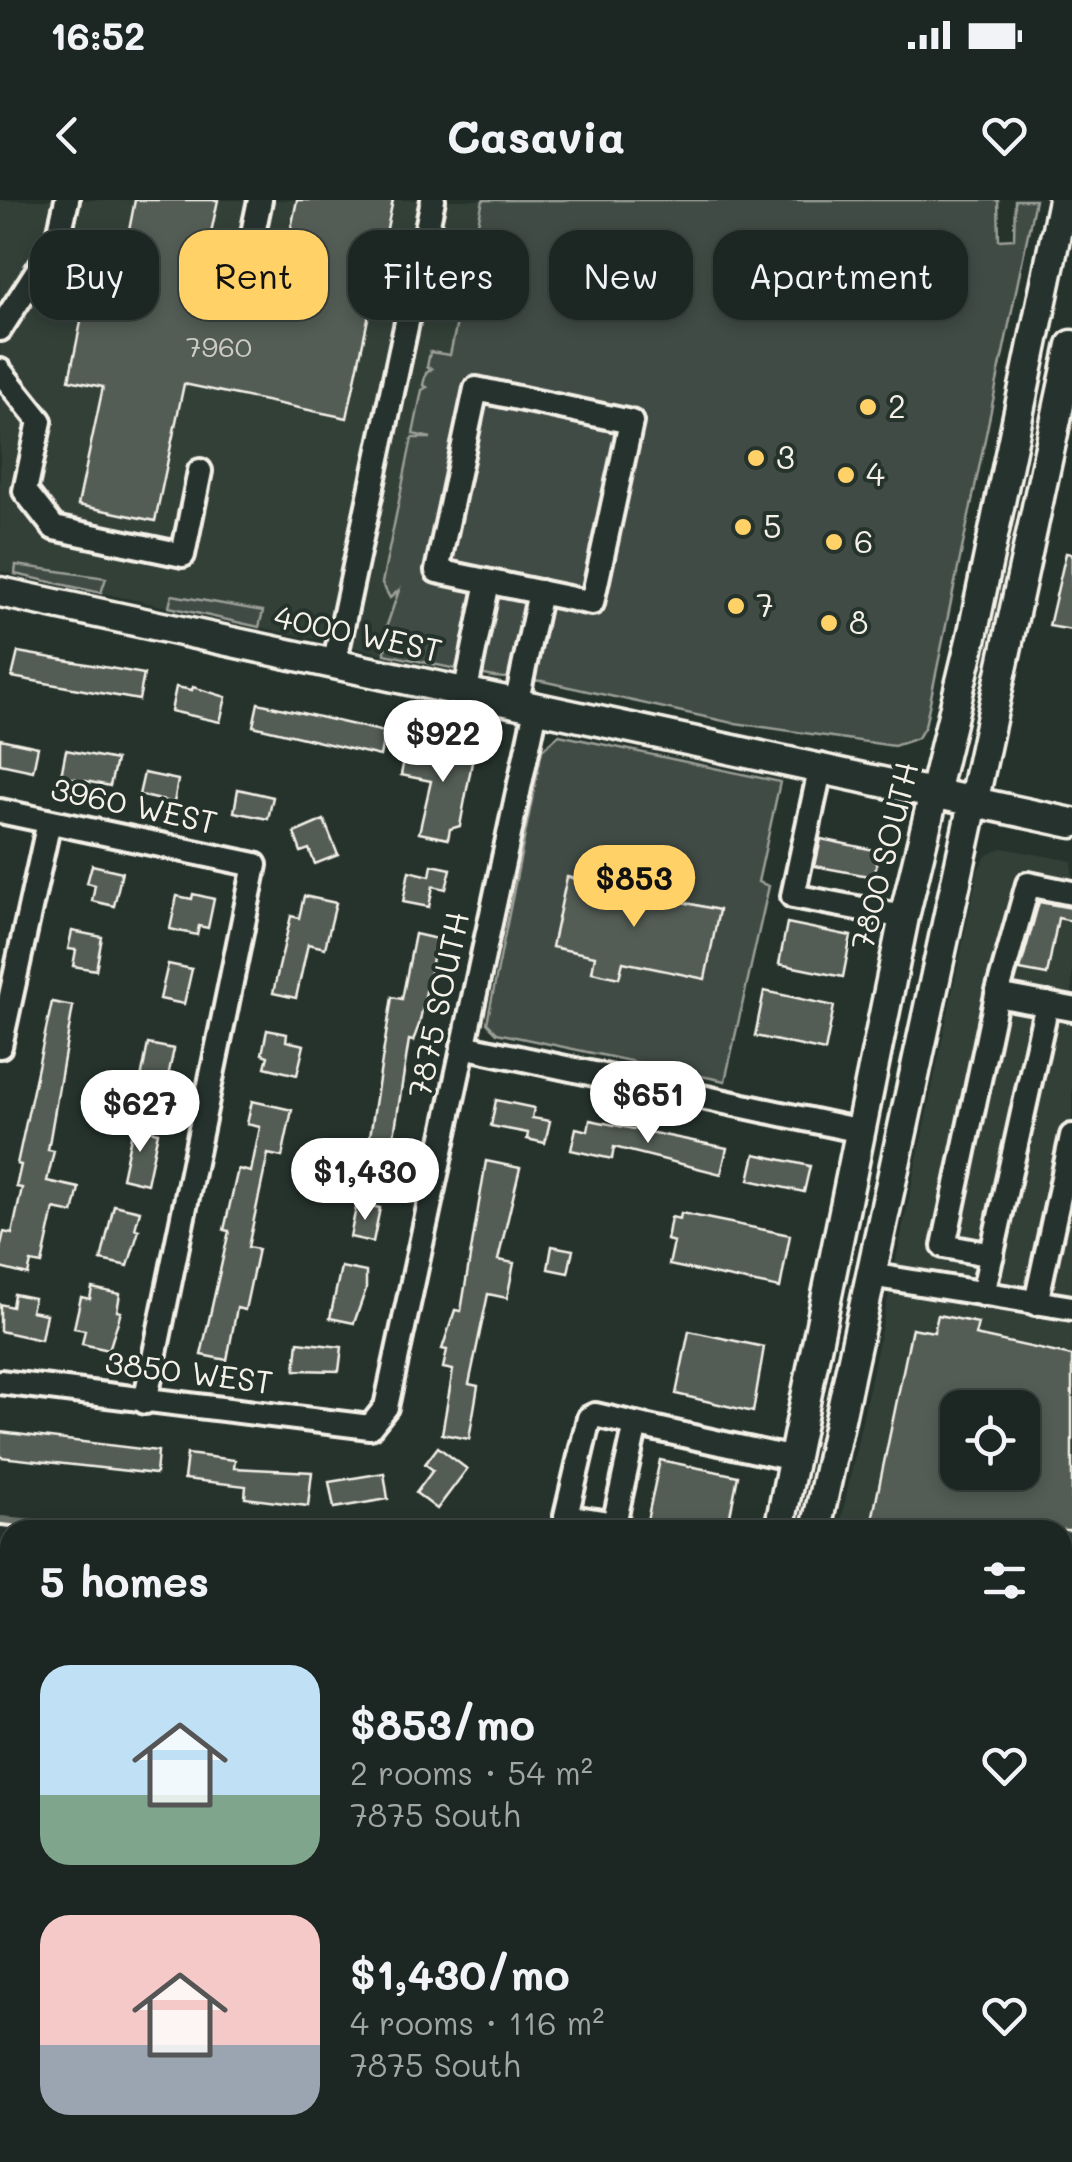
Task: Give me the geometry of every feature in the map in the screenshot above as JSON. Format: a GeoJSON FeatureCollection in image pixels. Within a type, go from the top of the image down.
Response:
{"type":"FeatureCollection","features":[{"type":"Feature","properties":{"kind":"main road","name":"7800 SOUTH"},"geometry":{"type":"LineString","coordinates":[[781,1520],[904,917],[937,791],[1063,200]]}},
{"type":"Feature","properties":{"kind":"main road"},"geometry":{"type":"LineString","coordinates":[[818,1520],[1072,345]]}},
{"type":"Feature","properties":{"kind":"main road","name":"4000 WEST"},"geometry":{"type":"LineString","coordinates":[[0,592],[1072,823]]}},
{"type":"Feature","properties":{"kind":"main road"},"geometry":{"type":"LineString","coordinates":[[794,1460],[804,1465],[805,1480],[796,1520]]}},
{"type":"Feature","properties":{"kind":"street"},"geometry":{"type":"LineString","coordinates":[[0,330],[58,239],[67,200]]}},
{"type":"Feature","properties":{"kind":"street"},"geometry":{"type":"LineString","coordinates":[[254,230],[260,200]]}},
{"type":"Feature","properties":{"kind":"street"},"geometry":{"type":"LineString","coordinates":[[334,664],[433,200]]}},
{"type":"Feature","properties":{"kind":"street"},"geometry":{"type":"LineString","coordinates":[[0,371],[40,421],[25,491],[54,528],[183,554],[200,471]]}},
{"type":"Feature","properties":{"kind":"street"},"geometry":{"type":"LineString","coordinates":[[476,389],[631,422],[592,603],[488,582],[437,571],[476,389]]}},
{"type":"Feature","properties":{"kind":"street"},"geometry":{"type":"LineString","coordinates":[[465,694],[488,582]]}},
{"type":"Feature","properties":{"kind":"street","name":"7875 SOUTH"},"geometry":{"type":"LineString","coordinates":[[370,1428],[386,1407],[463,1046],[526,707],[540,592]]}},
{"type":"Feature","properties":{"kind":"street"},"geometry":{"type":"LineString","coordinates":[[821,766],[792,896],[904,917]]}},
{"type":"Feature","properties":{"kind":"street","name":"3960 WEST"},"geometry":{"type":"LineString","coordinates":[[0,811],[255,864],[145,1402]]}},
{"type":"Feature","properties":{"kind":"street"},"geometry":{"type":"LineString","coordinates":[[0,1046],[49,822]]}},
{"type":"Feature","properties":{"kind":"street"},"geometry":{"type":"LineString","coordinates":[[992,1254],[944,1246],[997,995],[1028,884],[1072,893]]}},
{"type":"Feature","properties":{"kind":"street"},"geometry":{"type":"LineString","coordinates":[[997,995],[1072,1009]]}},
{"type":"Feature","properties":{"kind":"street"},"geometry":{"type":"LineString","coordinates":[[984,1294],[1047,1004]]}},
{"type":"Feature","properties":{"kind":"street"},"geometry":{"type":"LineString","coordinates":[[463,1046],[861,1131]]}},
{"type":"Feature","properties":{"kind":"street"},"geometry":{"type":"LineString","coordinates":[[1036,1302],[1072,1136]]}},
{"type":"Feature","properties":{"kind":"street"},"geometry":{"type":"LineString","coordinates":[[870,1275],[1072,1308]]}},
{"type":"Feature","properties":{"kind":"street","name":"3850 WEST"},"geometry":{"type":"LineString","coordinates":[[0,1382],[370,1428]]}},
{"type":"Feature","properties":{"kind":"street"},"geometry":{"type":"LineString","coordinates":[[590,1520],[566,1516],[589,1418],[636,1424],[794,1460]]}},
{"type":"Feature","properties":{"kind":"street"},"geometry":{"type":"LineString","coordinates":[[615,1520],[636,1424]]}},
{"type":"Feature","properties":{"kind":"shaded area"},"geometry":{"type":"Polygon","coordinates":[[[0,200],[483,200],[477,230],[348,230],[348,320],[457,320],[385,654],[0,571],[0,200]]]}},
{"type":"Feature","properties":{"kind":"shaded area"},"geometry":{"type":"Polygon","coordinates":[[[483,200],[998,200],[999,240],[1014,239],[1015,200],[1035,200],[925,726],[918,738],[894,746],[728,722],[542,681],[494,677],[385,654],[386,628],[399,590],[390,598],[382,583],[412,438],[431,438],[413,434],[422,390],[427,387],[423,385],[426,373],[432,369],[427,367],[430,352],[450,355],[457,320],[529,320],[529,230],[477,230],[483,200]]]}},
{"type":"Feature","properties":{"kind":"shaded area"},"geometry":{"type":"Polygon","coordinates":[[[16,565],[106,578],[101,593],[15,574],[16,565]]]}},
{"type":"Feature","properties":{"kind":"shaded area"},"geometry":{"type":"Polygon","coordinates":[[[172,595],[263,611],[259,627],[169,607],[172,595]]]}},
{"type":"Feature","properties":{"kind":"shaded area"},"geometry":{"type":"Polygon","coordinates":[[[559,735],[780,782],[758,882],[769,886],[725,1081],[497,1033],[487,1023],[542,750],[559,735]]]}},
{"type":"Feature","properties":{"kind":"shaded area"},"geometry":{"type":"Polygon","coordinates":[[[1002,848],[1072,861],[1072,1520],[841,1520],[978,870],[986,856],[1002,848]]]}},
{"type":"Feature","properties":{"kind":"building"},"geometry":{"type":"Polygon","coordinates":[[[135,200],[218,200],[212,230],[179,230],[179,320],[328,320],[328,230],[291,230],[297,200],[393,200],[387,230],[348,230],[348,320],[368,320],[347,418],[184,384],[155,521],[78,505],[103,387],[69,380],[81,320],[159,320],[159,230],[129,230],[135,200]]]}},
{"type":"Feature","properties":{"kind":"building"},"geometry":{"type":"Polygon","coordinates":[[[1066,553],[1072,554],[1072,630],[1049,626],[1066,553]]]}},
{"type":"Feature","properties":{"kind":"building"},"geometry":{"type":"Polygon","coordinates":[[[18,652],[144,674],[139,700],[12,677],[18,652]]]}},
{"type":"Feature","properties":{"kind":"building"},"geometry":{"type":"Polygon","coordinates":[[[176,687],[193,687],[226,697],[220,722],[171,711],[176,687]]]}},
{"type":"Feature","properties":{"kind":"building"},"geometry":{"type":"Polygon","coordinates":[[[258,703],[385,732],[380,756],[253,726],[258,703]]]}},
{"type":"Feature","properties":{"kind":"building"},"geometry":{"type":"Polygon","coordinates":[[[452,735],[476,741],[460,826],[450,829],[448,839],[419,833],[431,781],[401,775],[406,750],[447,758],[452,735]]]}},
{"type":"Feature","properties":{"kind":"building"},"geometry":{"type":"Polygon","coordinates":[[[0,739],[38,747],[33,771],[0,764],[0,739]]]}},
{"type":"Feature","properties":{"kind":"building"},"geometry":{"type":"Polygon","coordinates":[[[66,750],[116,760],[110,786],[61,776],[66,750]]]}},
{"type":"Feature","properties":{"kind":"building"},"geometry":{"type":"Polygon","coordinates":[[[144,773],[178,780],[174,803],[139,795],[144,773]]]}},
{"type":"Feature","properties":{"kind":"building"},"geometry":{"type":"Polygon","coordinates":[[[238,789],[273,797],[268,819],[234,812],[238,789]]]}},
{"type":"Feature","properties":{"kind":"building"},"geometry":{"type":"Polygon","coordinates":[[[324,820],[338,855],[315,864],[309,849],[301,852],[294,833],[324,820]]]}},
{"type":"Feature","properties":{"kind":"building"},"geometry":{"type":"Polygon","coordinates":[[[821,839],[879,851],[874,877],[815,866],[821,839]]]}},
{"type":"Feature","properties":{"kind":"building"},"geometry":{"type":"Polygon","coordinates":[[[92,865],[122,872],[114,906],[92,901],[95,885],[87,883],[92,865]]]}},
{"type":"Feature","properties":{"kind":"building"},"geometry":{"type":"Polygon","coordinates":[[[432,865],[451,869],[446,889],[433,886],[429,907],[403,902],[409,871],[430,876],[432,865]]]}},
{"type":"Feature","properties":{"kind":"building"},"geometry":{"type":"Polygon","coordinates":[[[567,877],[719,910],[705,979],[623,962],[619,978],[592,972],[595,956],[552,947],[567,877]]]}},
{"type":"Feature","properties":{"kind":"building"},"geometry":{"type":"Polygon","coordinates":[[[193,894],[214,899],[208,928],[199,926],[197,935],[170,929],[177,896],[192,899],[193,894]]]}},
{"type":"Feature","properties":{"kind":"building"},"geometry":{"type":"Polygon","coordinates":[[[304,896],[336,903],[325,948],[308,944],[296,998],[273,993],[291,916],[299,918],[304,896]]]}},
{"type":"Feature","properties":{"kind":"building"},"geometry":{"type":"Polygon","coordinates":[[[1039,902],[1072,908],[1072,921],[1058,918],[1047,975],[1020,970],[1039,902]]]}},
{"type":"Feature","properties":{"kind":"building"},"geometry":{"type":"Polygon","coordinates":[[[787,923],[851,936],[843,977],[779,964],[787,923]]]}},
{"type":"Feature","properties":{"kind":"building"},"geometry":{"type":"Polygon","coordinates":[[[72,931],[102,937],[96,970],[73,966],[76,950],[68,949],[72,931]]]}},
{"type":"Feature","properties":{"kind":"building"},"geometry":{"type":"Polygon","coordinates":[[[415,934],[437,939],[419,1025],[413,1041],[409,1040],[388,1174],[365,1168],[392,997],[402,999],[415,934]]]}},
{"type":"Feature","properties":{"kind":"building"},"geometry":{"type":"Polygon","coordinates":[[[168,964],[192,969],[184,1004],[160,999],[168,964]]]}},
{"type":"Feature","properties":{"kind":"building"},"geometry":{"type":"Polygon","coordinates":[[[764,991],[834,1006],[825,1051],[755,1036],[764,991]]]}},
{"type":"Feature","properties":{"kind":"building"},"geometry":{"type":"Polygon","coordinates":[[[52,1002],[73,1006],[48,1150],[54,1151],[47,1181],[79,1188],[73,1213],[54,1209],[42,1264],[31,1262],[28,1275],[0,1268],[0,1249],[4,1232],[12,1234],[22,1188],[16,1187],[21,1165],[17,1164],[52,1002]]]}},
{"type":"Feature","properties":{"kind":"building"},"geometry":{"type":"Polygon","coordinates":[[[267,1030],[287,1034],[286,1041],[304,1045],[297,1075],[265,1067],[268,1056],[262,1054],[267,1030]]]}},
{"type":"Feature","properties":{"kind":"building"},"geometry":{"type":"Polygon","coordinates":[[[148,1044],[174,1049],[162,1104],[137,1099],[148,1044]]]}},
{"type":"Feature","properties":{"kind":"building"},"geometry":{"type":"Polygon","coordinates":[[[496,1100],[534,1108],[532,1118],[550,1121],[545,1143],[527,1139],[528,1133],[491,1126],[496,1100]]]}},
{"type":"Feature","properties":{"kind":"building"},"geometry":{"type":"Polygon","coordinates":[[[252,1101],[292,1110],[282,1157],[268,1154],[248,1247],[258,1249],[245,1310],[237,1308],[227,1360],[201,1355],[229,1231],[224,1230],[238,1169],[251,1172],[260,1127],[247,1124],[252,1101]]]}},
{"type":"Feature","properties":{"kind":"building"},"geometry":{"type":"Polygon","coordinates":[[[590,1120],[727,1148],[721,1174],[614,1147],[612,1159],[571,1150],[576,1128],[588,1131],[590,1120]]]}},
{"type":"Feature","properties":{"kind":"building"},"geometry":{"type":"Polygon","coordinates":[[[133,1127],[158,1132],[147,1184],[122,1178],[133,1127]]]}},
{"type":"Feature","properties":{"kind":"building"},"geometry":{"type":"Polygon","coordinates":[[[755,1154],[810,1166],[804,1192],[749,1180],[755,1154]]]}},
{"type":"Feature","properties":{"kind":"building"},"geometry":{"type":"Polygon","coordinates":[[[486,1161],[520,1168],[498,1260],[514,1263],[507,1298],[488,1294],[469,1384],[478,1386],[469,1439],[442,1434],[453,1370],[443,1368],[447,1350],[442,1349],[455,1310],[461,1311],[486,1161]]]}},
{"type":"Feature","properties":{"kind":"building"},"geometry":{"type":"Polygon","coordinates":[[[357,1203],[380,1208],[373,1242],[350,1237],[357,1203]]]}},
{"type":"Feature","properties":{"kind":"building"},"geometry":{"type":"Polygon","coordinates":[[[114,1205],[140,1211],[135,1229],[139,1230],[128,1266],[101,1260],[114,1205]]]}},
{"type":"Feature","properties":{"kind":"building"},"geometry":{"type":"Polygon","coordinates":[[[681,1213],[790,1235],[780,1288],[669,1265],[674,1242],[667,1240],[671,1217],[680,1219],[681,1213]]]}},
{"type":"Feature","properties":{"kind":"building"},"geometry":{"type":"Polygon","coordinates":[[[552,1246],[573,1250],[568,1273],[548,1269],[552,1246]]]}},
{"type":"Feature","properties":{"kind":"building"},"geometry":{"type":"Polygon","coordinates":[[[341,1267],[366,1272],[366,1289],[354,1323],[330,1318],[341,1267]]]}},
{"type":"Feature","properties":{"kind":"building"},"geometry":{"type":"Polygon","coordinates":[[[92,1288],[120,1294],[117,1311],[121,1312],[109,1350],[82,1344],[85,1330],[74,1328],[81,1297],[90,1299],[92,1288]]]}},
{"type":"Feature","properties":{"kind":"building"},"geometry":{"type":"Polygon","coordinates":[[[14,1294],[34,1298],[31,1311],[46,1314],[41,1340],[0,1331],[0,1304],[12,1307],[14,1294]]]}},
{"type":"Feature","properties":{"kind":"building"},"geometry":{"type":"Polygon","coordinates":[[[938,1315],[978,1323],[975,1335],[1072,1356],[1072,1520],[872,1520],[912,1328],[934,1332],[938,1315]]]}},
{"type":"Feature","properties":{"kind":"building"},"geometry":{"type":"Polygon","coordinates":[[[689,1331],[764,1347],[753,1412],[676,1394],[689,1331]]]}},
{"type":"Feature","properties":{"kind":"building"},"geometry":{"type":"Polygon","coordinates":[[[298,1342],[342,1347],[339,1371],[295,1370],[298,1342]]]}},
{"type":"Feature","properties":{"kind":"building"},"geometry":{"type":"Polygon","coordinates":[[[0,1432],[158,1451],[156,1474],[0,1457],[0,1432]]]}},
{"type":"Feature","properties":{"kind":"building"},"geometry":{"type":"Polygon","coordinates":[[[438,1447],[467,1469],[437,1509],[416,1493],[433,1470],[425,1464],[438,1447]]]}},
{"type":"Feature","properties":{"kind":"building"},"geometry":{"type":"Polygon","coordinates":[[[187,1454],[235,1460],[234,1468],[312,1472],[308,1506],[245,1498],[246,1486],[184,1479],[187,1454]]]}},
{"type":"Feature","properties":{"kind":"building"},"geometry":{"type":"Polygon","coordinates":[[[660,1460],[738,1476],[729,1520],[647,1520],[660,1460]]]}},
{"type":"Feature","properties":{"kind":"building"},"geometry":{"type":"Polygon","coordinates":[[[384,1473],[388,1499],[334,1508],[329,1482],[384,1473]]]}},
{"type":"Feature","properties":{"kind":"place","name":"2"},"geometry":{"type":"Point","coordinates":[868,407]}},
{"type":"Feature","properties":{"kind":"place","name":"3"},"geometry":{"type":"Point","coordinates":[756,458]}},
{"type":"Feature","properties":{"kind":"place","name":"4"},"geometry":{"type":"Point","coordinates":[846,475]}},
{"type":"Feature","properties":{"kind":"place","name":"5"},"geometry":{"type":"Point","coordinates":[743,527]}},
{"type":"Feature","properties":{"kind":"place","name":"6"},"geometry":{"type":"Point","coordinates":[834,542]}},
{"type":"Feature","properties":{"kind":"place","name":"7"},"geometry":{"type":"Point","coordinates":[736,606]}},
{"type":"Feature","properties":{"kind":"place","name":"8"},"geometry":{"type":"Point","coordinates":[829,623]}}]}
